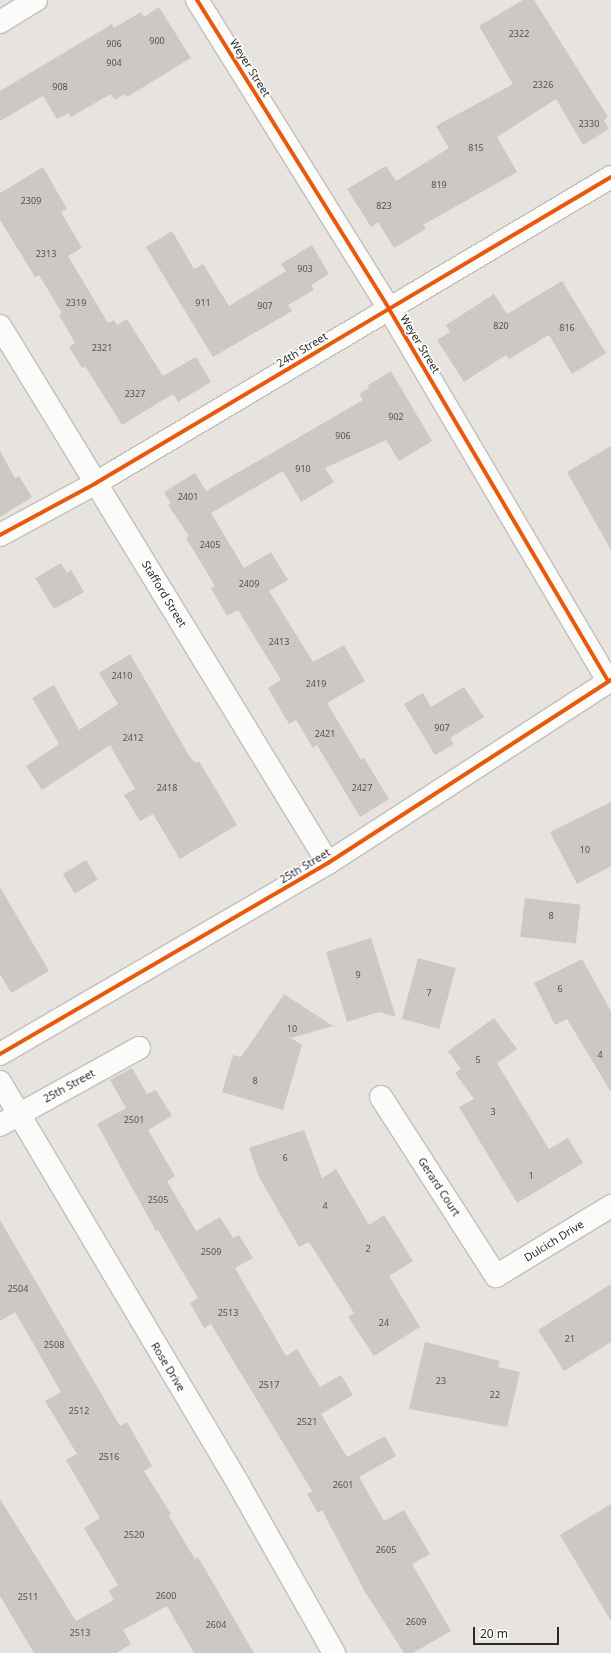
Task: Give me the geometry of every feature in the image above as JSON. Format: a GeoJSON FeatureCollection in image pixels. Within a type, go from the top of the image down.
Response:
{"type":"FeatureCollection","features":[{"type":"Feature","properties":{"kind":"street"},"geometry":{"type":"LineString","coordinates":[[0,22],[36,0]]}},
{"type":"Feature","properties":{"kind":"street","name":"Weyer Street"},"geometry":{"type":"LineString","coordinates":[[197,0],[388,309],[609,680]]}},
{"type":"Feature","properties":{"kind":"street","name":"24th Street"},"geometry":{"type":"LineString","coordinates":[[0,535],[96,483],[611,177]]}},
{"type":"Feature","properties":{"kind":"street","name":"Stafford Street"},"geometry":{"type":"LineString","coordinates":[[0,326],[328,863]]}},
{"type":"Feature","properties":{"kind":"street","name":"25th Street"},"geometry":{"type":"LineString","coordinates":[[0,1054],[328,863],[609,680]]}},
{"type":"Feature","properties":{"kind":"street","name":"25th Street"},"geometry":{"type":"LineString","coordinates":[[9,1120],[139,1048]]}},
{"type":"Feature","properties":{"kind":"street","name":"Rose Drive"},"geometry":{"type":"LineString","coordinates":[[0,1082],[9,1120],[239,1485],[334,1653]]}},
{"type":"Feature","properties":{"kind":"street","name":"Gerard Court"},"geometry":{"type":"LineString","coordinates":[[381,1097],[496,1276]]}},
{"type":"Feature","properties":{"kind":"street","name":"Dulcich Drive"},"geometry":{"type":"LineString","coordinates":[[496,1276],[611,1206]]}},
{"type":"Feature","properties":{"kind":"building"},"geometry":{"type":"Polygon","coordinates":[[[523,0],[534,0],[608,117],[604,120],[609,129],[583,145],[556,99],[497,137],[517,172],[423,225],[426,229],[394,248],[378,222],[371,227],[347,189],[386,166],[396,181],[449,148],[436,126],[513,84],[479,26],[523,0]]]}},
{"type":"Feature","properties":{"kind":"building"},"geometry":{"type":"Polygon","coordinates":[[[159,7],[191,58],[127,97],[124,94],[115,100],[111,94],[71,117],[69,113],[57,119],[43,96],[0,121],[0,91],[112,24],[114,28],[141,12],[144,17],[159,7]]]}},
{"type":"Feature","properties":{"kind":"building"},"geometry":{"type":"Polygon","coordinates":[[[43,167],[67,209],[61,212],[82,248],[68,256],[108,323],[114,320],[117,325],[127,319],[163,376],[196,357],[211,382],[178,402],[173,394],[122,425],[85,366],[82,368],[69,347],[75,343],[59,315],[62,313],[39,275],[35,277],[0,220],[0,193],[43,167]]]}},
{"type":"Feature","properties":{"kind":"building"},"geometry":{"type":"Polygon","coordinates":[[[172,231],[194,269],[203,264],[229,306],[286,271],[281,264],[312,245],[329,274],[311,285],[314,290],[288,305],[292,311],[213,357],[146,247],[172,231]]]}},
{"type":"Feature","properties":{"kind":"building"},"geometry":{"type":"Polygon","coordinates":[[[562,281],[606,353],[572,374],[549,335],[509,359],[506,355],[464,382],[437,340],[450,332],[446,325],[494,294],[507,314],[562,281]]]}},
{"type":"Feature","properties":{"kind":"building"},"geometry":{"type":"Polygon","coordinates":[[[391,371],[432,441],[399,461],[386,440],[325,468],[334,482],[301,502],[283,471],[211,513],[244,568],[271,552],[288,580],[269,591],[313,662],[344,645],[365,681],[327,703],[361,760],[364,758],[389,799],[360,817],[317,745],[313,748],[296,720],[289,724],[268,688],[281,680],[238,610],[227,616],[211,588],[215,586],[186,538],[189,536],[168,505],[171,504],[164,492],[195,473],[206,491],[363,400],[359,394],[369,388],[368,385],[391,371]]]}},
{"type":"Feature","properties":{"kind":"building"},"geometry":{"type":"Polygon","coordinates":[[[611,446],[611,550],[567,472],[611,446]]]}},
{"type":"Feature","properties":{"kind":"building"},"geometry":{"type":"Polygon","coordinates":[[[0,451],[15,478],[19,476],[32,497],[0,517],[0,451]]]}},
{"type":"Feature","properties":{"kind":"building"},"geometry":{"type":"Polygon","coordinates":[[[61,563],[67,573],[71,570],[84,592],[54,609],[35,578],[61,563]]]}},
{"type":"Feature","properties":{"kind":"building"},"geometry":{"type":"Polygon","coordinates":[[[130,654],[190,757],[196,763],[199,761],[237,825],[180,859],[153,814],[140,821],[124,795],[135,789],[110,745],[42,790],[26,766],[59,744],[32,698],[54,685],[79,730],[118,704],[99,673],[130,654]]]}},
{"type":"Feature","properties":{"kind":"building"},"geometry":{"type":"Polygon","coordinates":[[[464,687],[484,717],[450,738],[454,744],[435,755],[404,704],[423,693],[431,707],[464,687]]]}},
{"type":"Feature","properties":{"kind":"building"},"geometry":{"type":"Polygon","coordinates":[[[611,802],[611,866],[577,884],[550,832],[611,802]]]}},
{"type":"Feature","properties":{"kind":"building"},"geometry":{"type":"Polygon","coordinates":[[[86,860],[98,880],[75,894],[63,874],[86,860]]]}},
{"type":"Feature","properties":{"kind":"building"},"geometry":{"type":"Polygon","coordinates":[[[0,887],[49,971],[11,993],[0,974],[0,887]]]}},
{"type":"Feature","properties":{"kind":"building"},"geometry":{"type":"Polygon","coordinates":[[[525,898],[581,905],[576,944],[520,937],[525,898]]]}},
{"type":"Feature","properties":{"kind":"building"},"geometry":{"type":"Polygon","coordinates":[[[371,938],[396,1017],[379,1012],[347,1022],[326,952],[371,938]]]}},
{"type":"Feature","properties":{"kind":"building"},"geometry":{"type":"Polygon","coordinates":[[[418,958],[456,968],[439,1029],[402,1019],[418,958]]]}},
{"type":"Feature","properties":{"kind":"building"},"geometry":{"type":"Polygon","coordinates":[[[582,959],[611,1011],[611,1092],[567,1019],[555,1025],[534,983],[582,959]]]}},
{"type":"Feature","properties":{"kind":"building"},"geometry":{"type":"Polygon","coordinates":[[[284,994],[333,1026],[291,1038],[302,1045],[283,1110],[222,1092],[233,1055],[241,1057],[284,994]]]}},
{"type":"Feature","properties":{"kind":"building"},"geometry":{"type":"Polygon","coordinates":[[[494,1018],[517,1049],[497,1063],[549,1149],[568,1138],[583,1163],[517,1203],[459,1107],[474,1099],[455,1073],[461,1069],[448,1051],[494,1018]]]}},
{"type":"Feature","properties":{"kind":"building"},"geometry":{"type":"Polygon","coordinates":[[[132,1068],[147,1094],[156,1090],[172,1116],[148,1130],[175,1176],[167,1181],[196,1231],[220,1217],[233,1238],[239,1235],[253,1258],[235,1268],[286,1356],[297,1349],[320,1387],[341,1375],[353,1395],[321,1414],[347,1457],[385,1436],[396,1456],[359,1477],[384,1521],[404,1510],[430,1554],[412,1564],[451,1631],[413,1653],[404,1653],[365,1592],[322,1510],[318,1513],[307,1494],[312,1491],[211,1324],[204,1328],[190,1303],[198,1298],[158,1230],[156,1231],[97,1124],[126,1108],[110,1080],[132,1068]]]}},
{"type":"Feature","properties":{"kind":"building"},"geometry":{"type":"Polygon","coordinates":[[[304,1130],[322,1178],[336,1169],[369,1225],[384,1215],[413,1261],[389,1276],[420,1327],[374,1356],[348,1317],[354,1313],[309,1242],[299,1247],[259,1177],[249,1148],[304,1130]]]}},
{"type":"Feature","properties":{"kind":"building"},"geometry":{"type":"Polygon","coordinates":[[[0,1220],[120,1426],[127,1422],[152,1466],[144,1471],[171,1514],[169,1516],[195,1559],[198,1557],[254,1653],[194,1653],[167,1606],[123,1630],[131,1644],[116,1653],[34,1653],[0,1596],[0,1499],[76,1621],[114,1600],[109,1591],[118,1585],[84,1528],[100,1518],[66,1460],[77,1454],[45,1401],[61,1392],[15,1312],[0,1321],[0,1220]]]}},
{"type":"Feature","properties":{"kind":"building"},"geometry":{"type":"Polygon","coordinates":[[[611,1284],[611,1342],[564,1371],[538,1330],[611,1284]]]}},
{"type":"Feature","properties":{"kind":"building"},"geometry":{"type":"Polygon","coordinates":[[[425,1342],[500,1361],[498,1367],[520,1372],[507,1427],[409,1409],[425,1342]]]}},
{"type":"Feature","properties":{"kind":"building"},"geometry":{"type":"Polygon","coordinates":[[[611,1504],[611,1621],[560,1535],[611,1504]]]}},
{"type":"Feature","properties":{"kind":"cycle path"},"geometry":{"type":"LineString","coordinates":[[197,0],[389,309],[608,681]]}},
{"type":"Feature","properties":{"kind":"cycle path"},"geometry":{"type":"LineString","coordinates":[[0,535],[96,483],[611,177]]}},
{"type":"Feature","properties":{"kind":"cycle path"},"geometry":{"type":"LineString","coordinates":[[0,1054],[328,863],[611,680]]}}]}
